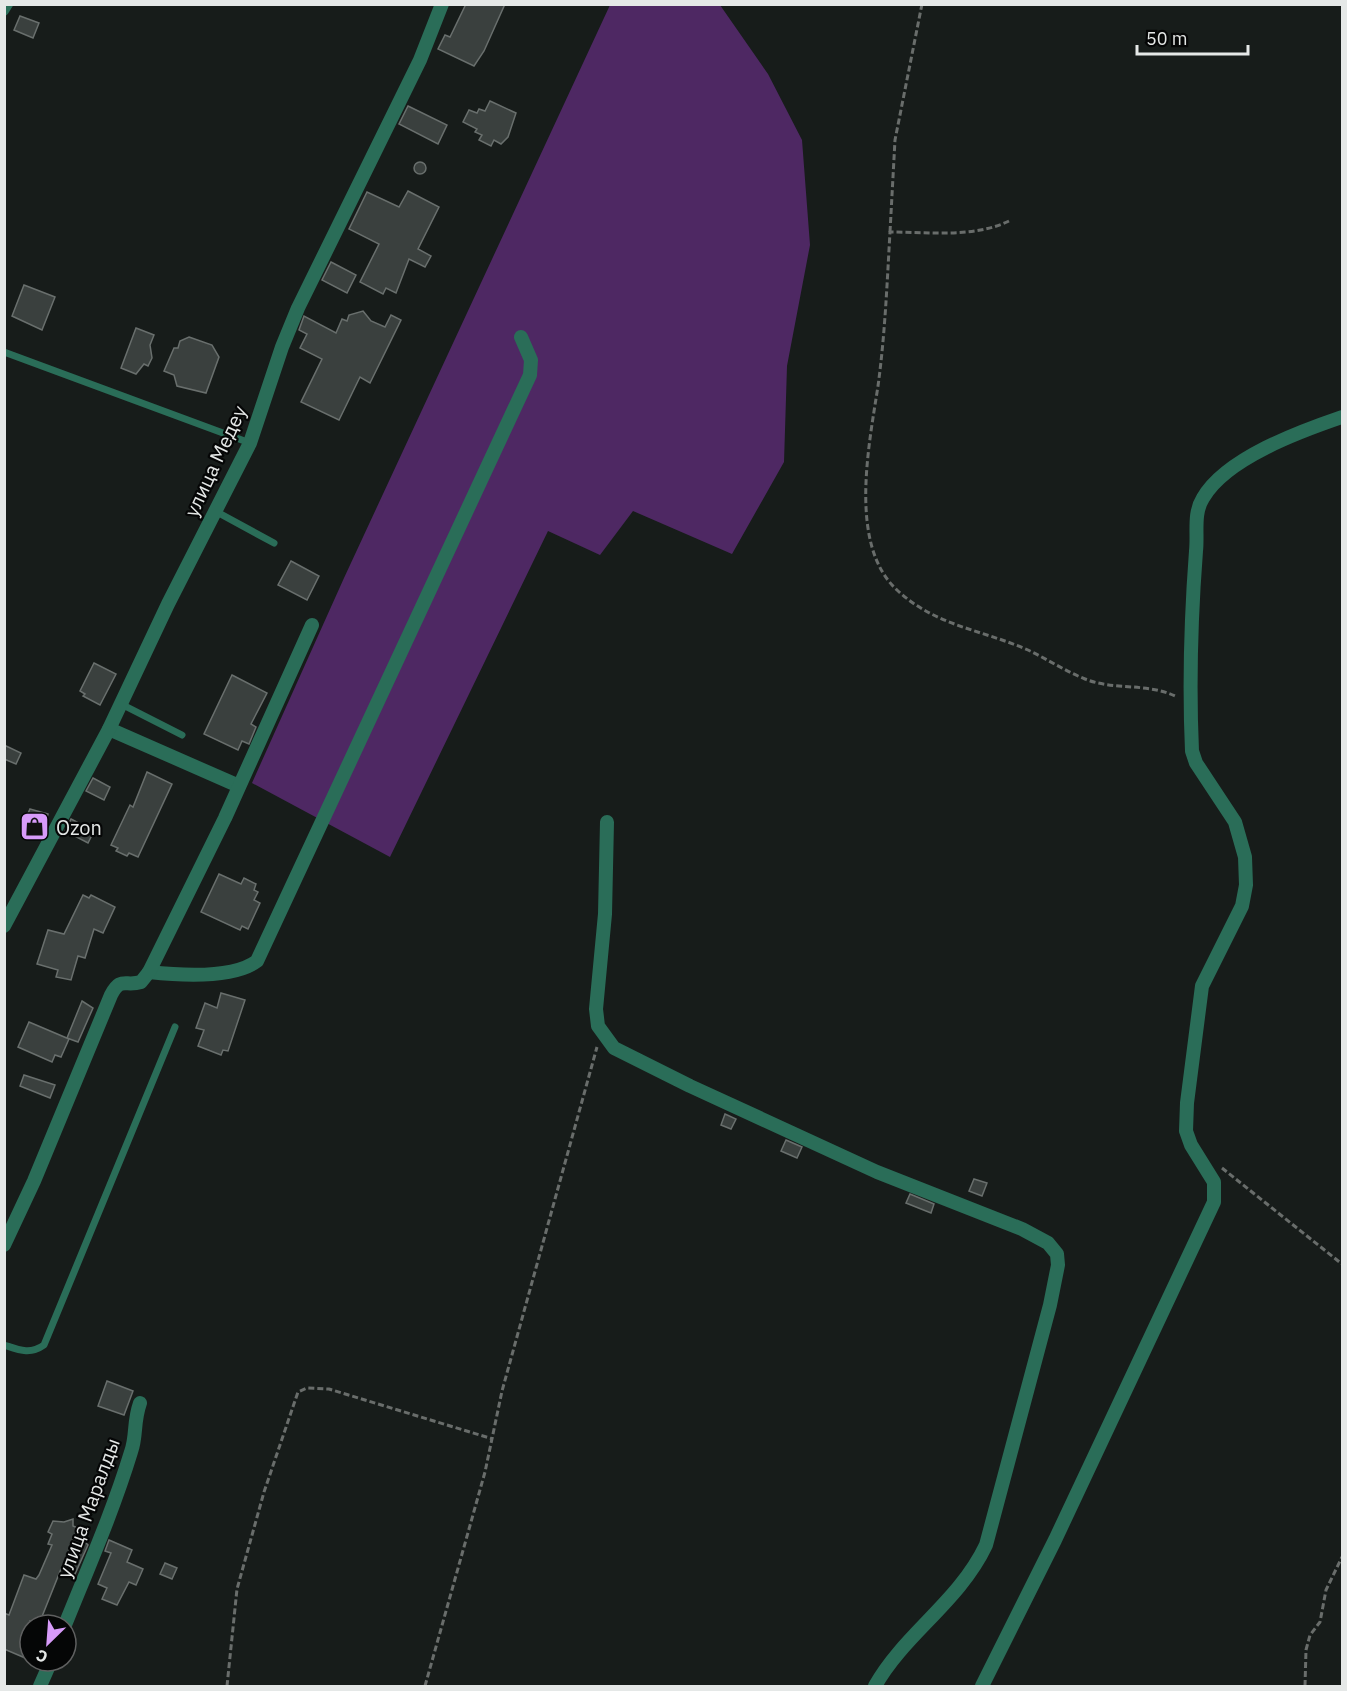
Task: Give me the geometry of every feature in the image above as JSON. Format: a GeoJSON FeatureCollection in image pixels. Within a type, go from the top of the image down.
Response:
{"type":"FeatureCollection","features":[{"type":"Feature","properties":{"kind":"street","name":"улица Медеу"},"geometry":{"type":"LineString","coordinates":[[4,926],[110,729],[250,443],[298,308],[420,60],[442,4]]}},
{"type":"Feature","properties":{"kind":"street"},"geometry":{"type":"LineString","coordinates":[[149,972],[183,975],[215,973],[251,966],[256,961],[530,375],[531,360],[521,337]]}},
{"type":"Feature","properties":{"kind":"street"},"geometry":{"type":"LineString","coordinates":[[982,1686],[1055,1540],[1214,1202],[1214,1182],[1191,1145],[1186,1131],[1187,1103],[1202,986],[1242,906],[1246,885],[1245,857],[1235,822],[1196,763],[1192,751],[1190,707],[1197,512],[1202,499],[1222,476],[1274,443],[1301,430],[1342,417]]}},
{"type":"Feature","properties":{"kind":"street"},"geometry":{"type":"LineString","coordinates":[[4,1245],[30,1190],[115,986],[123,982],[141,982],[149,972],[239,786],[312,626]]}},
{"type":"Feature","properties":{"kind":"street"},"geometry":{"type":"LineString","coordinates":[[110,729],[239,786]]}},
{"type":"Feature","properties":{"kind":"street"},"geometry":{"type":"LineString","coordinates":[[607,822],[605,914],[596,1010],[598,1026],[614,1048],[690,1086],[877,1172],[1022,1229],[1048,1243],[1056,1254],[1058,1265],[1050,1305],[986,1545],[966,1580],[934,1618],[901,1650],[875,1686]]}},
{"type":"Feature","properties":{"kind":"street","name":"улица Маралды"},"geometry":{"type":"LineString","coordinates":[[70,1613],[121,1487],[135,1441],[133,1422],[140,1403]]}},
{"type":"Feature","properties":{"kind":"lane"},"geometry":{"type":"LineString","coordinates":[[5,12],[10,4]]}},
{"type":"Feature","properties":{"kind":"lane"},"geometry":{"type":"LineString","coordinates":[[4,352],[250,443]]}},
{"type":"Feature","properties":{"kind":"lane"},"geometry":{"type":"LineString","coordinates":[[215,511],[274,543]]}},
{"type":"Feature","properties":{"kind":"lane"},"geometry":{"type":"LineString","coordinates":[[121,704],[182,735]]}},
{"type":"Feature","properties":{"kind":"lane"},"geometry":{"type":"LineString","coordinates":[[4,1345],[23,1352],[36,1351],[44,1345],[175,1027]]}},
{"type":"Feature","properties":{"kind":"path"},"geometry":{"type":"LineString","coordinates":[[922,4],[895,140],[886,310],[868,450],[866,494],[872,548],[882,574],[898,591],[921,608],[964,629],[1027,650],[1100,685],[1147,686],[1168,693],[1190,707]]}},
{"type":"Feature","properties":{"kind":"path"},"geometry":{"type":"LineString","coordinates":[[890,232],[955,233],[1000,225],[1009,221]]}},
{"type":"Feature","properties":{"kind":"path"},"geometry":{"type":"LineString","coordinates":[[425,1686],[493,1439],[502,1391],[594,1056]]}},
{"type":"Feature","properties":{"kind":"path"},"geometry":{"type":"LineString","coordinates":[[1216,1163],[1342,1264]]}},
{"type":"Feature","properties":{"kind":"path"},"geometry":{"type":"LineString","coordinates":[[227,1686],[237,1589],[264,1492],[298,1392],[307,1388],[329,1389],[493,1439]]}},
{"type":"Feature","properties":{"kind":"path"},"geometry":{"type":"LineString","coordinates":[[1305,1686],[1306,1650],[1310,1635],[1320,1622],[1326,1590],[1342,1557]]}},
{"type":"Feature","properties":{"kind":"shaded area"},"geometry":{"type":"Polygon","coordinates":[[[610,5],[720,5],[768,74],[802,140],[810,245],[787,366],[784,462],[732,554],[633,511],[600,555],[548,531],[390,857],[252,783],[344,578],[610,5]]]}},
{"type":"Feature","properties":{"kind":"building"},"geometry":{"type":"Polygon","coordinates":[[[466,4],[505,4],[484,51],[474,66],[438,49],[445,35],[450,37],[466,4]]]}},
{"type":"Feature","properties":{"kind":"building"},"geometry":{"type":"Polygon","coordinates":[[[20,16],[39,23],[33,38],[14,30],[20,16]]]}},
{"type":"Feature","properties":{"kind":"building"},"geometry":{"type":"Polygon","coordinates":[[[490,101],[516,113],[508,137],[501,144],[494,140],[491,146],[479,140],[482,135],[475,132],[477,129],[463,122],[469,110],[477,113],[479,109],[485,111],[490,101]]]}},
{"type":"Feature","properties":{"kind":"building"},"geometry":{"type":"Polygon","coordinates":[[[408,106],[447,125],[438,144],[399,124],[408,106]]]}},
{"type":"Feature","properties":{"kind":"building"},"geometry":{"type":"Polygon","coordinates":[[[422,162],[425,163],[425,173],[418,174],[415,173],[414,166],[415,163],[422,162]]]}},
{"type":"Feature","properties":{"kind":"building"},"geometry":{"type":"Polygon","coordinates":[[[408,191],[439,207],[418,249],[431,256],[425,267],[409,259],[396,293],[386,288],[383,294],[360,282],[379,244],[349,229],[367,192],[399,207],[408,191]]]}},
{"type":"Feature","properties":{"kind":"building"},"geometry":{"type":"Polygon","coordinates":[[[331,262],[356,275],[347,293],[322,280],[331,262]]]}},
{"type":"Feature","properties":{"kind":"building"},"geometry":{"type":"Polygon","coordinates":[[[24,285],[55,297],[42,330],[12,316],[24,285]]]}},
{"type":"Feature","properties":{"kind":"building"},"geometry":{"type":"Polygon","coordinates":[[[363,311],[371,321],[385,327],[391,315],[401,320],[370,383],[360,377],[339,420],[301,402],[322,359],[300,348],[307,334],[299,330],[304,316],[336,333],[342,319],[347,321],[349,315],[363,311]]]}},
{"type":"Feature","properties":{"kind":"building"},"geometry":{"type":"Polygon","coordinates":[[[136,328],[154,335],[150,345],[152,358],[148,366],[144,364],[136,374],[121,368],[136,328]]]}},
{"type":"Feature","properties":{"kind":"building"},"geometry":{"type":"Polygon","coordinates":[[[189,337],[212,345],[219,357],[206,393],[177,386],[174,375],[164,371],[174,348],[178,348],[180,341],[189,337]]]}},
{"type":"Feature","properties":{"kind":"building"},"geometry":{"type":"Polygon","coordinates":[[[291,561],[319,576],[307,600],[278,585],[291,561]]]}},
{"type":"Feature","properties":{"kind":"building"},"geometry":{"type":"Polygon","coordinates":[[[94,663],[116,674],[100,705],[83,696],[85,694],[80,691],[94,663]]]}},
{"type":"Feature","properties":{"kind":"building"},"geometry":{"type":"Polygon","coordinates":[[[232,675],[267,693],[251,724],[256,727],[249,744],[242,741],[238,750],[204,734],[232,675]]]}},
{"type":"Feature","properties":{"kind":"building"},"geometry":{"type":"Polygon","coordinates":[[[4,745],[21,753],[16,764],[4,759],[4,745]]]}},
{"type":"Feature","properties":{"kind":"building"},"geometry":{"type":"Polygon","coordinates":[[[147,772],[172,784],[138,857],[129,853],[127,856],[116,851],[118,848],[111,845],[130,805],[133,807],[147,772]]]}},
{"type":"Feature","properties":{"kind":"building"},"geometry":{"type":"Polygon","coordinates":[[[93,778],[110,787],[104,800],[86,791],[93,778]]]}},
{"type":"Feature","properties":{"kind":"building"},"geometry":{"type":"Polygon","coordinates":[[[30,809],[48,814],[42,835],[22,827],[30,809]]]}},
{"type":"Feature","properties":{"kind":"building"},"geometry":{"type":"Polygon","coordinates":[[[71,819],[94,831],[88,843],[65,831],[71,819]]]}},
{"type":"Feature","properties":{"kind":"building"},"geometry":{"type":"Polygon","coordinates":[[[219,874],[241,884],[244,878],[256,884],[254,890],[258,892],[254,900],[260,903],[248,929],[242,926],[240,930],[201,912],[219,874]]]}},
{"type":"Feature","properties":{"kind":"building"},"geometry":{"type":"Polygon","coordinates":[[[83,895],[89,898],[91,895],[115,907],[103,933],[94,929],[85,958],[78,956],[71,980],[56,977],[58,970],[37,964],[48,930],[64,934],[83,895]]]}},
{"type":"Feature","properties":{"kind":"building"},"geometry":{"type":"Polygon","coordinates":[[[221,993],[245,1000],[228,1051],[223,1050],[221,1055],[198,1046],[204,1030],[196,1028],[205,1003],[217,1008],[221,993]]]}},
{"type":"Feature","properties":{"kind":"building"},"geometry":{"type":"Polygon","coordinates":[[[82,1001],[93,1008],[78,1042],[67,1038],[82,1001]]]}},
{"type":"Feature","properties":{"kind":"building"},"geometry":{"type":"Polygon","coordinates":[[[29,1022],[69,1039],[61,1057],[55,1055],[52,1062],[18,1047],[29,1022]]]}},
{"type":"Feature","properties":{"kind":"building"},"geometry":{"type":"Polygon","coordinates":[[[24,1075],[55,1085],[50,1098],[20,1086],[24,1075]]]}},
{"type":"Feature","properties":{"kind":"building"},"geometry":{"type":"Polygon","coordinates":[[[725,1114],[736,1119],[731,1129],[721,1125],[725,1114]]]}},
{"type":"Feature","properties":{"kind":"building"},"geometry":{"type":"Polygon","coordinates":[[[786,1140],[802,1147],[797,1158],[781,1151],[786,1140]]]}},
{"type":"Feature","properties":{"kind":"building"},"geometry":{"type":"Polygon","coordinates":[[[974,1179],[987,1183],[982,1196],[969,1191],[974,1179]]]}},
{"type":"Feature","properties":{"kind":"building"},"geometry":{"type":"Polygon","coordinates":[[[910,1194],[934,1204],[931,1213],[906,1203],[910,1194]]]}},
{"type":"Feature","properties":{"kind":"building"},"geometry":{"type":"Polygon","coordinates":[[[107,1381],[133,1391],[124,1415],[98,1406],[107,1381]]]}},
{"type":"Feature","properties":{"kind":"building"},"geometry":{"type":"Polygon","coordinates":[[[73,1519],[73,1526],[85,1531],[82,1539],[88,1545],[75,1574],[61,1569],[43,1613],[18,1613],[18,1655],[4,1649],[4,1613],[9,1615],[24,1575],[36,1579],[39,1575],[52,1545],[48,1544],[52,1534],[48,1532],[53,1521],[64,1522],[73,1519]]]}},
{"type":"Feature","properties":{"kind":"building"},"geometry":{"type":"Polygon","coordinates":[[[109,1540],[132,1550],[127,1562],[143,1569],[136,1585],[129,1582],[117,1605],[102,1599],[107,1588],[98,1584],[111,1553],[105,1551],[109,1540]]]}},
{"type":"Feature","properties":{"kind":"building"},"geometry":{"type":"Polygon","coordinates":[[[165,1563],[177,1568],[172,1579],[160,1574],[165,1563]]]}},
{"type":"Feature","properties":{"kind":"place","name":"Ozon"},"geometry":{"type":"Point","coordinates":[35,827]}}]}
